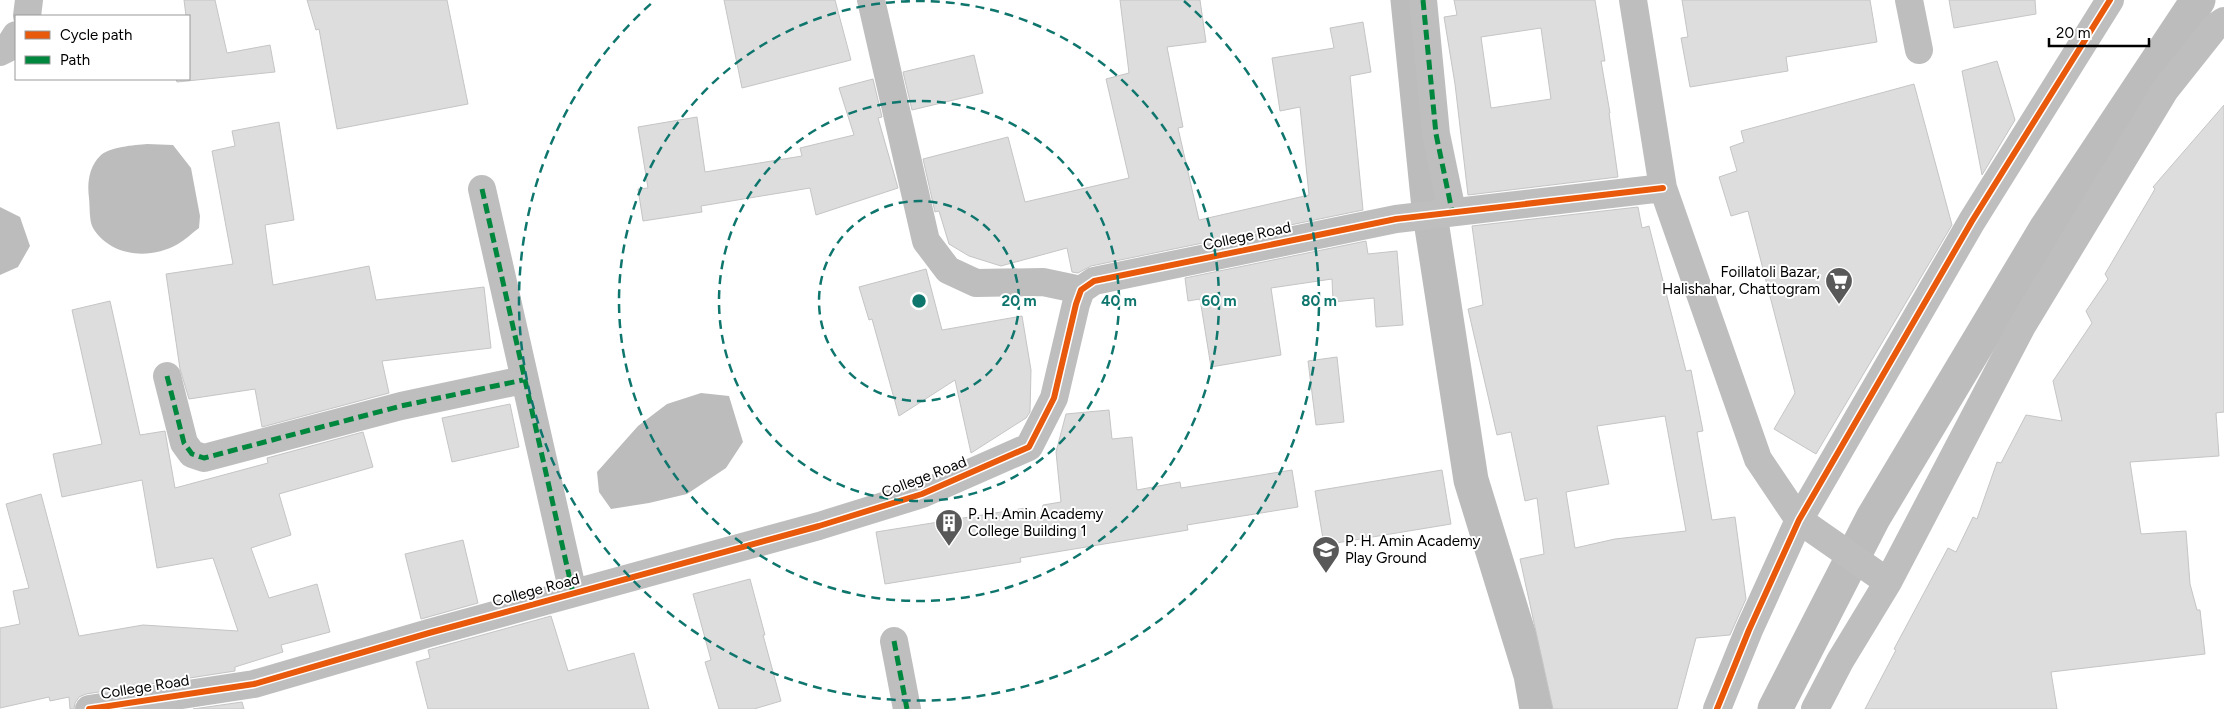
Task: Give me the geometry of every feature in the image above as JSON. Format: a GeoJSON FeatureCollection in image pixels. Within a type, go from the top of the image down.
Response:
{"type":"FeatureCollection","features":[{"type":"Feature","properties":{"kind":"street"},"geometry":{"type":"LineString","coordinates":[[27,15],[29,0]]}},
{"type":"Feature","properties":{"kind":"street"},"geometry":{"type":"LineString","coordinates":[[870,0],[926,241],[948,270],[976,283],[1042,282],[1081,290]]}},
{"type":"Feature","properties":{"kind":"street"},"geometry":{"type":"LineString","coordinates":[[1423,0],[1436,134],[1450,212]]}},
{"type":"Feature","properties":{"kind":"street"},"geometry":{"type":"LineString","coordinates":[[1633,0],[1663,188],[1758,459],[1807,525],[1884,578]]}},
{"type":"Feature","properties":{"kind":"street"},"geometry":{"type":"LineString","coordinates":[[1909,0],[1919,50]]}},
{"type":"Feature","properties":{"kind":"street"},"geometry":{"type":"LineString","coordinates":[[1717,709],[1749,630],[1972,221],[2110,0]]}},
{"type":"Feature","properties":{"kind":"street"},"geometry":{"type":"LineString","coordinates":[[1815,709],[1884,578],[2022,326],[2165,90],[2215,27],[2224,21]]}},
{"type":"Feature","properties":{"kind":"street"},"geometry":{"type":"LineString","coordinates":[[0,52],[8,48],[15,37]]}},
{"type":"Feature","properties":{"kind":"street","name":"College Road"},"geometry":{"type":"LineString","coordinates":[[89,709],[254,684],[573,593],[819,526],[922,494],[1028,447],[1054,398],[1081,290],[1094,281],[1320,233],[1403,218],[1663,188]]}},
{"type":"Feature","properties":{"kind":"street"},"geometry":{"type":"LineString","coordinates":[[482,189],[573,593]]}},
{"type":"Feature","properties":{"kind":"street"},"geometry":{"type":"LineString","coordinates":[[167,376],[184,443],[192,454],[204,458],[401,406],[524,380]]}},
{"type":"Feature","properties":{"kind":"street"},"geometry":{"type":"LineString","coordinates":[[894,641],[907,709]]}},
{"type":"Feature","properties":{"kind":"shaded area"},"geometry":{"type":"Polygon","coordinates":[[[147,144],[173,145],[191,168],[200,216],[199,228],[181,242],[167,249],[144,254],[120,250],[101,238],[93,228],[90,218],[88,192],[91,170],[100,156],[109,150],[147,144]]]}},
{"type":"Feature","properties":{"kind":"shaded area"},"geometry":{"type":"Polygon","coordinates":[[[0,207],[20,217],[30,246],[18,267],[0,275],[0,207]]]}},
{"type":"Feature","properties":{"kind":"shaded area"},"geometry":{"type":"Polygon","coordinates":[[[701,393],[729,396],[743,442],[726,468],[687,494],[611,509],[599,492],[597,472],[638,426],[667,404],[701,393]]]}},
{"type":"Feature","properties":{"kind":"building"},"geometry":{"type":"Polygon","coordinates":[[[184,0],[215,0],[227,53],[270,45],[275,72],[177,82],[176,80],[190,80],[190,15],[186,15],[184,0]]]}},
{"type":"Feature","properties":{"kind":"building"},"geometry":{"type":"Polygon","coordinates":[[[307,0],[447,0],[468,104],[337,129],[319,29],[316,30],[307,0]]]}},
{"type":"Feature","properties":{"kind":"building"},"geometry":{"type":"Polygon","coordinates":[[[724,0],[835,0],[851,60],[742,88],[724,0]]]}},
{"type":"Feature","properties":{"kind":"building"},"geometry":{"type":"Polygon","coordinates":[[[1120,0],[1200,0],[1206,42],[1167,47],[1183,127],[1178,128],[1199,220],[1309,195],[1300,107],[1280,111],[1272,58],[1334,48],[1330,28],[1363,22],[1371,72],[1350,76],[1363,210],[1091,266],[1078,273],[1072,272],[1067,248],[1001,266],[969,256],[949,244],[939,211],[935,212],[923,159],[1008,137],[1025,202],[1129,178],[1106,79],[1129,73],[1120,0]]]}},
{"type":"Feature","properties":{"kind":"building"},"geometry":{"type":"Polygon","coordinates":[[[1454,0],[1595,0],[1605,61],[1601,61],[1618,177],[1468,195],[1455,84],[1444,17],[1457,15],[1454,0]],[[1541,28],[1481,37],[1491,108],[1551,99],[1541,28]]]}},
{"type":"Feature","properties":{"kind":"building"},"geometry":{"type":"Polygon","coordinates":[[[1682,0],[1870,0],[1877,42],[1786,57],[1788,71],[1690,87],[1681,38],[1688,37],[1682,0]]]}},
{"type":"Feature","properties":{"kind":"building"},"geometry":{"type":"Polygon","coordinates":[[[1949,0],[2035,0],[2036,14],[1954,28],[1949,0]]]}},
{"type":"Feature","properties":{"kind":"building"},"geometry":{"type":"Polygon","coordinates":[[[974,55],[983,93],[912,110],[903,72],[974,55]]]}},
{"type":"Feature","properties":{"kind":"building"},"geometry":{"type":"Polygon","coordinates":[[[1997,61],[2015,120],[1982,175],[1962,71],[1997,61]]]}},
{"type":"Feature","properties":{"kind":"building"},"geometry":{"type":"Polygon","coordinates":[[[873,79],[882,117],[878,118],[898,188],[816,215],[810,188],[701,206],[702,212],[643,221],[638,189],[648,188],[638,127],[697,117],[705,172],[802,156],[800,148],[854,135],[839,88],[873,79]]]}},
{"type":"Feature","properties":{"kind":"building","name":"Foillatoli Bazar, Halishahar, Chattogram"},"geometry":{"type":"Polygon","coordinates":[[[1914,84],[1952,225],[1816,454],[1774,429],[1795,393],[1748,211],[1731,216],[1719,177],[1737,171],[1730,147],[1744,142],[1741,131],[1914,84]]]}},
{"type":"Feature","properties":{"kind":"building"},"geometry":{"type":"Polygon","coordinates":[[[2224,105],[2224,412],[2216,413],[2219,456],[2130,462],[2141,534],[2186,531],[2190,584],[2197,610],[2200,610],[2205,654],[2051,672],[2057,709],[1865,709],[1896,650],[1894,649],[1948,548],[1956,552],[1973,517],[1977,519],[1997,462],[2001,463],[2026,415],[2062,421],[2053,381],[2092,323],[2086,311],[2108,279],[2105,274],[2155,189],[2153,187],[2224,105]]]}},
{"type":"Feature","properties":{"kind":"building"},"geometry":{"type":"Polygon","coordinates":[[[279,122],[294,220],[265,225],[273,285],[369,266],[376,300],[484,287],[491,348],[382,361],[389,393],[262,427],[255,389],[189,399],[180,369],[166,274],[233,264],[212,151],[235,146],[232,131],[279,122]]]}},
{"type":"Feature","properties":{"kind":"building"},"geometry":{"type":"Polygon","coordinates":[[[1638,207],[1642,228],[1649,226],[1686,371],[1691,370],[1703,431],[1697,432],[1712,520],[1735,517],[1746,599],[1730,635],[1696,638],[1677,709],[1553,709],[1520,559],[1544,554],[1537,498],[1525,501],[1511,432],[1497,435],[1468,309],[1483,305],[1472,226],[1638,207]],[[1665,416],[1597,426],[1609,484],[1566,492],[1575,548],[1615,539],[1686,531],[1665,416]]]}},
{"type":"Feature","properties":{"kind":"building"},"geometry":{"type":"Polygon","coordinates":[[[1366,241],[1368,254],[1397,251],[1403,325],[1376,327],[1374,298],[1333,302],[1332,279],[1271,288],[1281,355],[1211,367],[1200,299],[1188,301],[1185,278],[1366,241]]]}},
{"type":"Feature","properties":{"kind":"building"},"geometry":{"type":"Polygon","coordinates":[[[926,269],[942,330],[1022,316],[1031,370],[1030,412],[1026,418],[971,453],[955,380],[899,416],[872,319],[869,320],[859,287],[926,269]]]}},
{"type":"Feature","properties":{"kind":"building"},"geometry":{"type":"Polygon","coordinates":[[[110,301],[140,435],[165,431],[175,488],[268,463],[267,458],[363,432],[373,467],[279,494],[291,535],[251,548],[269,598],[317,584],[330,632],[281,645],[283,652],[235,667],[235,671],[86,694],[79,697],[74,709],[70,709],[69,697],[50,701],[49,697],[0,708],[0,628],[20,624],[13,591],[29,588],[6,504],[41,494],[79,636],[143,625],[238,631],[213,558],[157,568],[142,480],[62,497],[53,454],[102,444],[72,310],[110,301]]]}},
{"type":"Feature","properties":{"kind":"building"},"geometry":{"type":"Polygon","coordinates":[[[1337,357],[1344,422],[1316,425],[1308,361],[1337,357]]]}},
{"type":"Feature","properties":{"kind":"building"},"geometry":{"type":"Polygon","coordinates":[[[510,404],[519,447],[452,462],[442,418],[510,404]]]}},
{"type":"Feature","properties":{"kind":"building"},"geometry":{"type":"Polygon","coordinates":[[[1109,410],[1112,439],[1132,437],[1137,490],[1180,482],[1181,488],[1292,470],[1298,507],[1187,525],[1188,530],[1020,558],[1021,562],[885,584],[876,532],[1026,508],[1025,516],[1040,518],[1043,505],[1061,502],[1056,452],[1066,414],[1109,410]]]}},
{"type":"Feature","properties":{"kind":"building"},"geometry":{"type":"Polygon","coordinates":[[[1442,470],[1451,524],[1324,545],[1315,491],[1442,470]]]}},
{"type":"Feature","properties":{"kind":"building"},"geometry":{"type":"Polygon","coordinates":[[[463,540],[478,603],[421,619],[405,554],[463,540]]]}},
{"type":"Feature","properties":{"kind":"building"},"geometry":{"type":"Polygon","coordinates":[[[750,579],[781,701],[754,709],[719,709],[705,662],[711,660],[693,594],[750,579]]]}},
{"type":"Feature","properties":{"kind":"building"},"geometry":{"type":"Polygon","coordinates":[[[551,616],[568,671],[634,653],[649,709],[428,709],[416,662],[430,658],[428,650],[551,616]]]}},
{"type":"Feature","properties":{"kind":"building"},"geometry":{"type":"Polygon","coordinates":[[[242,702],[244,709],[193,709],[242,702]]]}},
{"type":"Feature","properties":{"kind":"waterway"},"geometry":{"type":"LineString","coordinates":[[1408,0],[1429,208],[1471,480],[1531,675],[1537,709]]}},
{"type":"Feature","properties":{"kind":"waterway"},"geometry":{"type":"LineString","coordinates":[[1775,709],[1873,518],[2046,229],[2198,0]]}},
{"type":"Feature","properties":{"kind":"marked path"},"geometry":{"type":"LineString","coordinates":[[1423,0],[1436,134],[1452,211]]}},
{"type":"Feature","properties":{"kind":"marked path"},"geometry":{"type":"LineString","coordinates":[[482,189],[573,593]]}},
{"type":"Feature","properties":{"kind":"marked path"},"geometry":{"type":"LineString","coordinates":[[167,376],[184,443],[192,454],[204,458],[401,406],[523,380]]}},
{"type":"Feature","properties":{"kind":"marked path"},"geometry":{"type":"LineString","coordinates":[[894,641],[907,709]]}},
{"type":"Feature","properties":{"kind":"cycle path"},"geometry":{"type":"LineString","coordinates":[[1717,709],[1749,630],[1799,520],[1972,221],[2110,0]]}},
{"type":"Feature","properties":{"kind":"cycle path"},"geometry":{"type":"LineString","coordinates":[[89,709],[254,684],[429,633],[819,526],[922,494],[1029,447],[1054,398],[1081,290],[1094,281],[1396,219],[1663,188]]}},
{"type":"Feature","properties":{"kind":"place","name":"Foillatoli Bazar, Halishahar, Chattogram"},"geometry":{"type":"Point","coordinates":[1839,305]}},
{"type":"Feature","properties":{"kind":"place","name":"P. H. Amin Academy College Building 1"},"geometry":{"type":"Point","coordinates":[949,547]}},
{"type":"Feature","properties":{"kind":"place","name":"P. H. Amin Academy Play Ground"},"geometry":{"type":"Point","coordinates":[1326,574]}}]}
